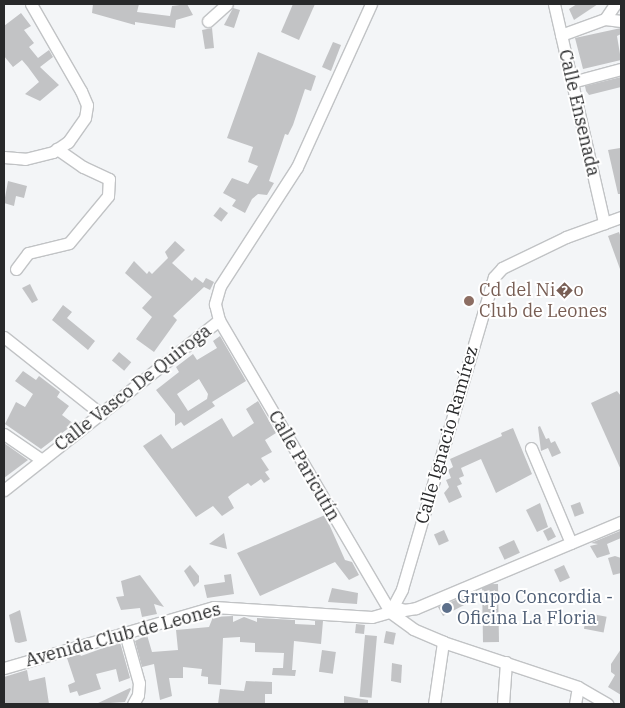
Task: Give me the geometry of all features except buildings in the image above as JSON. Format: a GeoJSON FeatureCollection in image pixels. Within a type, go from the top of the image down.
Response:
{"type":"FeatureCollection","features":[{"type":"Feature","properties":{"kind":"street"},"geometry":{"type":"LineString","coordinates":[[4,157],[25,159],[57,149],[78,130],[85,118],[87,105],[31,4]]}},
{"type":"Feature","properties":{"kind":"street"},"geometry":{"type":"LineString","coordinates":[[208,21],[227,4]]}},
{"type":"Feature","properties":{"kind":"street","name":"Calle Vasco De Quiroga"},"geometry":{"type":"LineString","coordinates":[[4,490],[218,320],[215,304],[220,286],[297,167],[371,4]]}},
{"type":"Feature","properties":{"kind":"street","name":"Calle Ensenada"},"geometry":{"type":"LineString","coordinates":[[554,4],[604,223]]}},
{"type":"Feature","properties":{"kind":"street"},"geometry":{"type":"LineString","coordinates":[[605,19],[615,4]]}},
{"type":"Feature","properties":{"kind":"street"},"geometry":{"type":"LineString","coordinates":[[561,35],[605,19],[621,21]]}},
{"type":"Feature","properties":{"kind":"street"},"geometry":{"type":"LineString","coordinates":[[572,82],[621,69]]}},
{"type":"Feature","properties":{"kind":"street"},"geometry":{"type":"LineString","coordinates":[[16,268],[28,253],[69,243],[108,196],[109,179],[83,167],[57,149]]}},
{"type":"Feature","properties":{"kind":"street","name":"Calle Ignacio Ramírez"},"geometry":{"type":"LineString","coordinates":[[392,609],[494,277],[502,268],[621,217]]}},
{"type":"Feature","properties":{"kind":"street","name":"Calle Paricutín"},"geometry":{"type":"LineString","coordinates":[[218,320],[392,609]]}},
{"type":"Feature","properties":{"kind":"street"},"geometry":{"type":"LineString","coordinates":[[4,337],[101,414]]}},
{"type":"Feature","properties":{"kind":"street"},"geometry":{"type":"LineString","coordinates":[[4,434],[42,460]]}},
{"type":"Feature","properties":{"kind":"street"},"geometry":{"type":"LineString","coordinates":[[531,448],[571,543]]}},
{"type":"Feature","properties":{"kind":"street","name":"Avenida Club de Leones"},"geometry":{"type":"LineString","coordinates":[[4,668],[214,607],[372,617],[392,609],[410,610],[621,522]]}},
{"type":"Feature","properties":{"kind":"street"},"geometry":{"type":"LineString","coordinates":[[392,609],[413,629],[443,642],[578,686],[607,704]]}},
{"type":"Feature","properties":{"kind":"street"},"geometry":{"type":"LineString","coordinates":[[125,633],[139,683],[138,694],[133,704]]}},
{"type":"Feature","properties":{"kind":"street"},"geometry":{"type":"LineString","coordinates":[[434,704],[443,642]]}},
{"type":"Feature","properties":{"kind":"street"},"geometry":{"type":"LineString","coordinates":[[503,704],[506,662]]}},
{"type":"Feature","properties":{"kind":"street"},"geometry":{"type":"LineString","coordinates":[[575,704],[578,686]]}},
{"type":"Feature","properties":{"kind":"place","name":"Cd del Ni�o Club de Leones"},"geometry":{"type":"Point","coordinates":[469,301]}},
{"type":"Feature","properties":{"kind":"place","name":"Grupo Concordia - Oficina La Floria"},"geometry":{"type":"Point","coordinates":[447,608]}}]}
